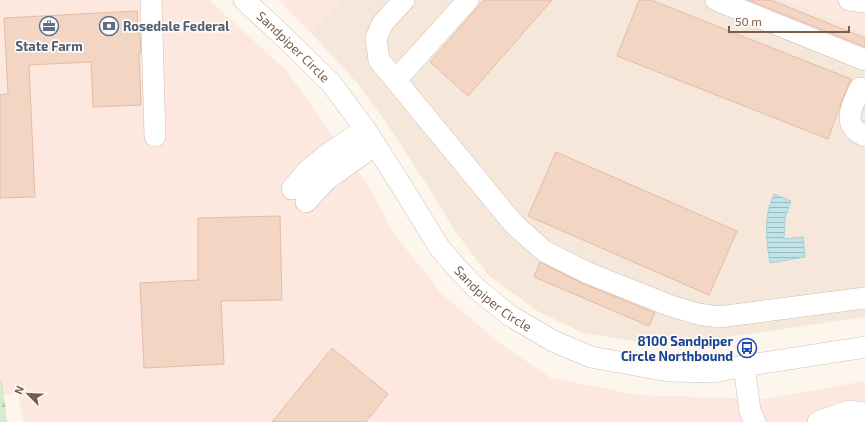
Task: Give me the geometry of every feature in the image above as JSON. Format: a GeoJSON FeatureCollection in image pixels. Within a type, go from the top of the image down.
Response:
{"type":"FeatureCollection","features":[{"type":"Feature","properties":{"kind":"street"},"geometry":{"type":"LineString","coordinates":[[151,0],[155,136]]}},
{"type":"Feature","properties":{"kind":"street","name":"Sandpiper Circle"},"geometry":{"type":"LineString","coordinates":[[244,0],[331,83],[370,137],[439,246],[455,266],[476,289],[510,315],[553,341],[590,357],[668,371],[714,372],[865,347]]}},
{"type":"Feature","properties":{"kind":"street"},"geometry":{"type":"LineString","coordinates":[[404,0],[383,23],[376,38],[379,60],[513,223],[544,251],[588,273],[671,306],[698,314],[720,317],[865,298]]}},
{"type":"Feature","properties":{"kind":"street"},"geometry":{"type":"LineString","coordinates":[[396,80],[468,0]]}},
{"type":"Feature","properties":{"kind":"street"},"geometry":{"type":"LineString","coordinates":[[716,0],[865,60]]}},
{"type":"Feature","properties":{"kind":"street"},"geometry":{"type":"LineString","coordinates":[[849,0],[865,2]]}},
{"type":"Feature","properties":{"kind":"street"},"geometry":{"type":"LineString","coordinates":[[863,85],[850,113],[849,119],[854,130],[865,136]]}},
{"type":"Feature","properties":{"kind":"street"},"geometry":{"type":"LineString","coordinates":[[299,195],[308,170],[325,156],[370,137]]}},
{"type":"Feature","properties":{"kind":"street"},"geometry":{"type":"LineString","coordinates":[[744,366],[750,411],[755,422]]}},
{"type":"Feature","properties":{"kind":"street"},"geometry":{"type":"LineString","coordinates":[[818,422],[849,412],[865,413]]}},
{"type":"Feature","properties":{"kind":"shaded area"},"geometry":{"type":"Polygon","coordinates":[[[0,0],[209,0],[286,70],[369,187],[395,235],[441,293],[498,342],[551,378],[638,395],[767,399],[865,381],[865,422],[24,422],[18,394],[0,395],[0,0]]]}},
{"type":"Feature","properties":{"kind":"shaded area"},"geometry":{"type":"Polygon","coordinates":[[[279,0],[343,0],[311,33],[279,0]]]}},
{"type":"Feature","properties":{"kind":"shaded area"},"geometry":{"type":"Polygon","coordinates":[[[343,0],[785,0],[865,33],[865,317],[708,340],[639,342],[583,333],[539,312],[489,276],[455,231],[385,121],[357,83],[311,33],[343,0]]]}},
{"type":"Feature","properties":{"kind":"shaded area"},"geometry":{"type":"Polygon","coordinates":[[[785,0],[865,0],[865,33],[785,0]]]}},
{"type":"Feature","properties":{"kind":"green space"},"geometry":{"type":"Polygon","coordinates":[[[0,380],[2,381],[7,422],[0,422],[0,380]]]}},
{"type":"Feature","properties":{"kind":"water"},"geometry":{"type":"Polygon","coordinates":[[[774,194],[791,201],[785,218],[784,239],[803,237],[805,257],[770,263],[767,244],[767,218],[768,210],[774,194]]]}},
{"type":"Feature","properties":{"kind":"building"},"geometry":{"type":"Polygon","coordinates":[[[484,0],[552,0],[468,96],[430,62],[484,0]]]}},
{"type":"Feature","properties":{"kind":"building"},"geometry":{"type":"Polygon","coordinates":[[[639,0],[651,0],[851,79],[828,139],[617,56],[639,0]]]}},
{"type":"Feature","properties":{"kind":"building"},"geometry":{"type":"Polygon","coordinates":[[[748,0],[771,0],[865,38],[865,47],[748,0]]]}},
{"type":"Feature","properties":{"kind":"building"},"geometry":{"type":"Polygon","coordinates":[[[137,11],[141,53],[139,53],[141,105],[93,107],[91,62],[29,65],[35,197],[0,198],[0,95],[8,94],[4,18],[137,11]]]}},
{"type":"Feature","properties":{"kind":"building"},"geometry":{"type":"Polygon","coordinates":[[[556,152],[737,231],[709,295],[528,216],[556,152]]]}},
{"type":"Feature","properties":{"kind":"building"},"geometry":{"type":"Polygon","coordinates":[[[280,216],[282,300],[221,301],[224,364],[144,368],[140,283],[198,280],[198,218],[280,216]]]}},
{"type":"Feature","properties":{"kind":"building"},"geometry":{"type":"Polygon","coordinates":[[[540,262],[584,284],[655,313],[649,326],[534,277],[540,262]]]}},
{"type":"Feature","properties":{"kind":"building"},"geometry":{"type":"Polygon","coordinates":[[[332,348],[388,394],[366,422],[272,422],[332,348]]]}},
{"type":"Feature","properties":{"kind":"place","name":"State Farm"},"geometry":{"type":"Point","coordinates":[49,26]}},
{"type":"Feature","properties":{"kind":"place","name":"Rosedale Federal"},"geometry":{"type":"Point","coordinates":[109,26]}},
{"type":"Feature","properties":{"kind":"place","name":"8100 Sandpiper Circle Northbound"},"geometry":{"type":"Point","coordinates":[747,348]}}]}
